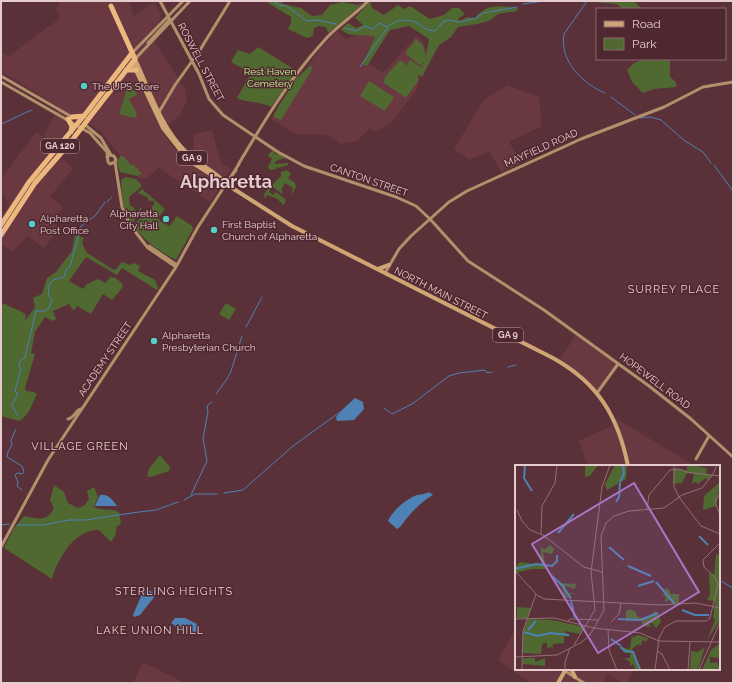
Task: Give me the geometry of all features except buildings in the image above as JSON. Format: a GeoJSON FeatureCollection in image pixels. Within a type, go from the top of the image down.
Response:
{"type":"FeatureCollection","features":[{"type":"Feature","properties":{"kind":"highway","name":"GA 9"},"geometry":{"type":"LineString","coordinates":[[110,4],[123,28],[132,58]]}},
{"type":"Feature","properties":{"kind":"highway","name":"GA 9"},"geometry":{"type":"LineString","coordinates":[[110,4],[116,24],[132,58]]}},
{"type":"Feature","properties":{"kind":"highway","name":"GA 120"},"geometry":{"type":"LineString","coordinates":[[1,235],[35,183],[126,70],[132,58]]}},
{"type":"Feature","properties":{"kind":"highway","name":"GA 120"},"geometry":{"type":"LineString","coordinates":[[1,225],[29,182],[71,132],[81,124],[85,115],[132,58]]}},
{"type":"Feature","properties":{"kind":"highway"},"geometry":{"type":"LineString","coordinates":[[126,70],[136,70]]}},
{"type":"Feature","properties":{"kind":"highway"},"geometry":{"type":"LineString","coordinates":[[71,132],[72,126],[70,118],[85,115]]}},
{"type":"Feature","properties":{"kind":"main road","name":"GA 9"},"geometry":{"type":"LineString","coordinates":[[132,58],[157,118],[171,140],[200,168],[226,183]]}},
{"type":"Feature","properties":{"kind":"main road","name":"GA 9"},"geometry":{"type":"LineString","coordinates":[[132,58],[158,113],[166,126],[187,153],[226,183]]}},
{"type":"Feature","properties":{"kind":"main road"},"geometry":{"type":"LineString","coordinates":[[151,103],[158,113]]}},
{"type":"Feature","properties":{"kind":"main road"},"geometry":{"type":"LineString","coordinates":[[157,118],[166,126]]}},
{"type":"Feature","properties":{"kind":"main road","name":"NORTH MAIN STREET"},"geometry":{"type":"LineString","coordinates":[[226,183],[292,226],[564,364],[581,376],[597,393],[615,421],[628,465]]}},
{"type":"Feature","properties":{"kind":"main road"},"geometry":{"type":"LineString","coordinates":[[377,269],[389,265]]}},
{"type":"Feature","properties":{"kind":"main road"},"geometry":{"type":"LineString","coordinates":[[559,683],[568,670],[575,677]]}},
{"type":"Feature","properties":{"kind":"street","name":"ROSWELL STREET"},"geometry":{"type":"LineString","coordinates":[[160,1],[193,62],[208,97],[215,108],[225,117],[256,138]]}},
{"type":"Feature","properties":{"kind":"street"},"geometry":{"type":"LineString","coordinates":[[132,58],[170,19],[177,8],[184,1]]}},
{"type":"Feature","properties":{"kind":"street"},"geometry":{"type":"LineString","coordinates":[[132,58],[146,47],[152,37],[190,1]]}},
{"type":"Feature","properties":{"kind":"street"},"geometry":{"type":"LineString","coordinates":[[158,113],[175,85],[193,62],[230,1]]}},
{"type":"Feature","properties":{"kind":"street","name":"ACADEMY STREET"},"geometry":{"type":"LineString","coordinates":[[1,547],[41,472],[81,408],[176,266],[198,227],[287,90],[317,48],[336,28],[368,1]]}},
{"type":"Feature","properties":{"kind":"street"},"geometry":{"type":"LineString","coordinates":[[163,7],[169,11],[177,8]]}},
{"type":"Feature","properties":{"kind":"street"},"geometry":{"type":"LineString","coordinates":[[1,76],[70,118]]}},
{"type":"Feature","properties":{"kind":"street"},"geometry":{"type":"LineString","coordinates":[[1,82],[81,124],[101,138],[111,155],[115,157],[125,217],[141,241],[148,248],[176,266]]}},
{"type":"Feature","properties":{"kind":"street","name":"MAYFIELD ROAD"},"geometry":{"type":"LineString","coordinates":[[385,273],[404,243],[453,199],[473,188],[594,133],[664,107],[703,87],[733,82]]}},
{"type":"Feature","properties":{"kind":"street"},"geometry":{"type":"LineString","coordinates":[[81,124],[98,140],[107,152],[107,162],[117,173]]}},
{"type":"Feature","properties":{"kind":"street","name":"CANTON STREET"},"geometry":{"type":"LineString","coordinates":[[256,138],[284,155],[310,168],[406,201],[419,208],[468,261],[562,323]]}},
{"type":"Feature","properties":{"kind":"street"},"geometry":{"type":"LineString","coordinates":[[110,164],[116,161]]}},
{"type":"Feature","properties":{"kind":"street","name":"HOPEWELL ROAD"},"geometry":{"type":"LineString","coordinates":[[562,323],[676,406],[733,457]]}},
{"type":"Feature","properties":{"kind":"street"},"geometry":{"type":"LineString","coordinates":[[597,393],[618,364]]}},
{"type":"Feature","properties":{"kind":"street"},"geometry":{"type":"LineString","coordinates":[[68,419],[72,418],[78,409],[81,408]]}},
{"type":"Feature","properties":{"kind":"street"},"geometry":{"type":"LineString","coordinates":[[696,459],[709,436]]}},
{"type":"Feature","properties":{"kind":"street"},"geometry":{"type":"LineString","coordinates":[[575,677],[584,683]]}},
{"type":"Feature","properties":{"kind":"shaded area"},"geometry":{"type":"Polygon","coordinates":[[[61,1],[129,1],[134,16],[154,2],[161,13],[155,42],[185,89],[187,101],[180,115],[162,130],[173,147],[193,164],[194,134],[212,130],[221,163],[231,169],[210,202],[159,168],[145,179],[138,177],[101,132],[78,117],[56,145],[43,136],[59,107],[1,73],[1,52],[9,56],[60,19],[56,8],[61,1]]]}},
{"type":"Feature","properties":{"kind":"shaded area"},"geometry":{"type":"Polygon","coordinates":[[[337,31],[346,39],[356,35],[370,35],[375,37],[363,60],[383,73],[417,35],[427,49],[417,89],[393,121],[376,132],[369,129],[357,141],[340,144],[328,135],[295,134],[271,119],[318,52],[337,31]]]}},
{"type":"Feature","properties":{"kind":"shaded area"},"geometry":{"type":"Polygon","coordinates":[[[507,85],[539,97],[542,126],[509,142],[521,163],[502,172],[489,152],[469,160],[454,149],[483,101],[507,85]]]}},
{"type":"Feature","properties":{"kind":"shaded area"},"geometry":{"type":"Polygon","coordinates":[[[36,132],[61,150],[57,154],[73,168],[50,197],[63,207],[53,223],[60,228],[44,248],[27,236],[13,252],[1,244],[1,217],[9,204],[1,189],[1,179],[36,132]]]}},
{"type":"Feature","properties":{"kind":"shaded area"},"geometry":{"type":"Polygon","coordinates":[[[577,333],[618,363],[597,392],[559,361],[577,333]]]}},
{"type":"Feature","properties":{"kind":"shaded area"},"geometry":{"type":"Polygon","coordinates":[[[612,416],[692,464],[588,465],[579,441],[615,424],[612,416]]]}},
{"type":"Feature","properties":{"kind":"shaded area"},"geometry":{"type":"Polygon","coordinates":[[[515,630],[515,670],[633,670],[626,683],[622,683],[607,674],[602,683],[531,683],[498,660],[515,630]]]}},
{"type":"Feature","properties":{"kind":"shaded area"},"geometry":{"type":"Polygon","coordinates":[[[143,662],[185,683],[133,683],[143,662]]]}},
{"type":"Feature","properties":{"kind":"green space"},"geometry":{"type":"Polygon","coordinates":[[[265,1],[280,1],[283,4],[301,8],[312,16],[322,15],[330,5],[342,2],[357,5],[362,3],[328,33],[326,27],[319,26],[314,28],[313,36],[307,38],[288,29],[291,23],[291,17],[265,1]]]}},
{"type":"Feature","properties":{"kind":"green space"},"geometry":{"type":"Polygon","coordinates":[[[370,1],[372,8],[384,15],[398,5],[404,9],[410,6],[430,19],[444,15],[452,8],[459,8],[465,14],[458,19],[460,21],[467,17],[475,18],[479,13],[489,8],[500,6],[518,8],[517,11],[498,14],[489,21],[458,27],[451,37],[439,45],[422,77],[418,74],[418,81],[406,98],[384,83],[385,77],[400,60],[411,68],[407,64],[410,60],[422,68],[424,61],[421,66],[406,54],[406,52],[416,39],[423,45],[426,56],[429,39],[409,26],[390,30],[367,66],[362,64],[375,37],[352,35],[341,29],[348,23],[356,28],[363,25],[355,18],[370,1]]]}},
{"type":"Feature","properties":{"kind":"green space"},"geometry":{"type":"Polygon","coordinates":[[[583,1],[634,1],[641,8],[622,8],[616,4],[583,1]]]}},
{"type":"Feature","properties":{"kind":"green space","name":"Rest Haven Cemetery"},"geometry":{"type":"Polygon","coordinates":[[[258,47],[297,71],[271,107],[237,98],[251,73],[231,62],[238,50],[250,54],[258,47]]]}},
{"type":"Feature","properties":{"kind":"green space"},"geometry":{"type":"Polygon","coordinates":[[[642,60],[670,60],[670,77],[676,82],[676,87],[654,89],[643,93],[632,82],[627,70],[634,63],[642,60]]]}},
{"type":"Feature","properties":{"kind":"green space"},"geometry":{"type":"Polygon","coordinates":[[[310,66],[313,68],[281,120],[274,117],[274,114],[295,80],[310,66]]]}},
{"type":"Feature","properties":{"kind":"green space"},"geometry":{"type":"Polygon","coordinates":[[[369,81],[394,97],[385,111],[360,96],[369,81]]]}},
{"type":"Feature","properties":{"kind":"green space"},"geometry":{"type":"Polygon","coordinates":[[[131,82],[137,95],[129,99],[137,114],[135,118],[119,114],[126,93],[123,86],[131,82]]]}},
{"type":"Feature","properties":{"kind":"green space"},"geometry":{"type":"Polygon","coordinates":[[[273,150],[275,154],[280,154],[288,160],[284,158],[276,161],[274,164],[288,163],[288,165],[278,168],[277,166],[276,169],[270,170],[268,168],[269,164],[272,164],[270,163],[272,158],[268,155],[273,150]]]}},
{"type":"Feature","properties":{"kind":"green space"},"geometry":{"type":"Polygon","coordinates":[[[120,156],[123,156],[131,165],[134,165],[142,174],[137,176],[120,172],[117,163],[120,156]]]}},
{"type":"Feature","properties":{"kind":"green space"},"geometry":{"type":"Polygon","coordinates":[[[287,170],[291,174],[288,178],[295,183],[296,187],[291,195],[293,188],[285,183],[281,190],[283,192],[282,194],[272,186],[269,192],[273,195],[276,192],[286,200],[284,205],[276,198],[267,195],[265,199],[264,194],[269,188],[267,186],[270,185],[267,181],[269,180],[273,184],[281,176],[281,172],[287,170]]]}},
{"type":"Feature","properties":{"kind":"green space"},"geometry":{"type":"Polygon","coordinates":[[[126,177],[136,179],[141,184],[141,187],[129,197],[130,206],[132,206],[137,212],[141,207],[142,208],[132,224],[124,209],[122,197],[121,180],[126,177]]]}},
{"type":"Feature","properties":{"kind":"green space"},"geometry":{"type":"Polygon","coordinates":[[[142,189],[165,209],[158,218],[161,222],[170,226],[177,216],[192,226],[193,229],[176,260],[152,245],[133,225],[147,214],[155,203],[152,200],[150,202],[147,197],[138,193],[142,189]]]}},
{"type":"Feature","properties":{"kind":"green space"},"geometry":{"type":"Polygon","coordinates":[[[75,235],[84,238],[82,242],[86,252],[112,269],[115,270],[122,262],[130,265],[134,263],[140,266],[138,271],[155,280],[158,288],[157,290],[122,268],[117,275],[86,257],[69,281],[83,289],[87,284],[98,279],[106,283],[110,277],[114,277],[122,283],[123,287],[112,300],[103,294],[91,314],[77,306],[74,311],[69,304],[53,311],[56,319],[53,321],[45,317],[35,332],[31,353],[35,354],[25,388],[26,391],[37,394],[32,406],[28,413],[19,421],[1,416],[1,307],[4,303],[21,311],[26,315],[25,321],[35,307],[33,298],[42,294],[47,278],[56,272],[72,251],[75,235]]]}},
{"type":"Feature","properties":{"kind":"green space"},"geometry":{"type":"Polygon","coordinates":[[[226,303],[236,309],[229,320],[219,314],[226,303]]]}},
{"type":"Feature","properties":{"kind":"green space"},"geometry":{"type":"Polygon","coordinates":[[[160,455],[170,467],[169,471],[151,477],[147,476],[149,469],[160,455]]]}},
{"type":"Feature","properties":{"kind":"green space"},"geometry":{"type":"Polygon","coordinates":[[[54,485],[64,492],[68,503],[78,508],[84,506],[89,499],[87,491],[94,487],[98,497],[94,507],[119,512],[121,524],[116,527],[116,534],[111,542],[99,530],[82,534],[63,554],[58,562],[52,579],[4,548],[14,528],[24,516],[42,518],[48,516],[54,508],[50,500],[54,485]]]}},
{"type":"Feature","properties":{"kind":"water"},"geometry":{"type":"Polygon","coordinates":[[[355,398],[363,402],[364,409],[354,420],[337,421],[336,417],[355,398]]]}},
{"type":"Feature","properties":{"kind":"water"},"geometry":{"type":"Polygon","coordinates":[[[429,492],[433,495],[415,509],[400,527],[397,529],[388,521],[396,509],[404,502],[417,495],[429,492]]]}},
{"type":"Feature","properties":{"kind":"water"},"geometry":{"type":"Polygon","coordinates":[[[100,495],[105,495],[110,498],[117,506],[95,506],[100,495]]]}},
{"type":"Feature","properties":{"kind":"water"},"geometry":{"type":"Polygon","coordinates":[[[147,589],[154,593],[155,596],[140,615],[134,617],[133,615],[142,594],[147,589]]]}},
{"type":"Feature","properties":{"kind":"water"},"geometry":{"type":"Polygon","coordinates":[[[175,618],[185,618],[197,624],[200,633],[196,635],[188,628],[177,627],[171,623],[175,618]]]}},
{"type":"Feature","properties":{"kind":"waterway"},"geometry":{"type":"LineString","coordinates":[[272,1],[281,6],[285,5],[307,21],[317,20],[336,24]]}},
{"type":"Feature","properties":{"kind":"waterway"},"geometry":{"type":"LineString","coordinates":[[523,4],[544,1]]}},
{"type":"Feature","properties":{"kind":"waterway"},"geometry":{"type":"LineString","coordinates":[[587,1],[564,34],[563,44],[565,53],[574,70],[589,84],[605,93]]}},
{"type":"Feature","properties":{"kind":"waterway"},"geometry":{"type":"LineString","coordinates":[[345,28],[356,31],[365,26],[372,29],[380,23],[386,27],[396,22],[405,20],[415,22],[429,30],[435,31],[443,22],[448,20],[460,22],[476,18],[484,13],[517,7]]}},
{"type":"Feature","properties":{"kind":"waterway"},"geometry":{"type":"LineString","coordinates":[[360,67],[388,27]]}},
{"type":"Feature","properties":{"kind":"waterway"},"geometry":{"type":"LineString","coordinates":[[611,97],[635,115]]}},
{"type":"Feature","properties":{"kind":"waterway"},"geometry":{"type":"LineString","coordinates":[[1,124],[32,110]]}},
{"type":"Feature","properties":{"kind":"waterway"},"geometry":{"type":"LineString","coordinates":[[640,118],[651,117],[661,120],[685,141],[703,152],[711,163]]}},
{"type":"Feature","properties":{"kind":"waterway"},"geometry":{"type":"LineString","coordinates":[[714,165],[733,191]]}},
{"type":"Feature","properties":{"kind":"waterway"},"geometry":{"type":"LineString","coordinates":[[107,202],[110,199]]}},
{"type":"Feature","properties":{"kind":"waterway"},"geometry":{"type":"LineString","coordinates":[[18,416],[12,405],[18,394],[15,391],[21,369],[19,366],[20,361],[25,357],[36,311],[45,311],[49,308],[52,300],[49,296],[48,286],[53,280],[64,277],[66,270],[70,267],[81,226],[95,216],[105,202]]}},
{"type":"Feature","properties":{"kind":"waterway"},"geometry":{"type":"LineString","coordinates":[[246,327],[262,297]]}},
{"type":"Feature","properties":{"kind":"waterway"},"geometry":{"type":"LineString","coordinates":[[216,394],[231,371],[242,336]]}},
{"type":"Feature","properties":{"kind":"waterway"},"geometry":{"type":"LineString","coordinates":[[508,367],[516,365]]}},
{"type":"Feature","properties":{"kind":"waterway"},"geometry":{"type":"LineString","coordinates":[[384,408],[392,414],[412,404],[449,376],[459,373],[485,370],[487,373],[492,372]]}},
{"type":"Feature","properties":{"kind":"waterway"},"geometry":{"type":"LineString","coordinates":[[191,495],[207,461],[203,439],[208,411],[207,406],[212,402]]}},
{"type":"Feature","properties":{"kind":"waterway"},"geometry":{"type":"LineString","coordinates":[[224,493],[243,490],[293,446],[340,412]]}},
{"type":"Feature","properties":{"kind":"waterway"},"geometry":{"type":"LineString","coordinates":[[16,429],[11,440],[12,445],[7,457],[22,466],[24,472],[22,474],[17,473],[15,475],[18,482],[17,486],[22,490]]}},
{"type":"Feature","properties":{"kind":"waterway"},"geometry":{"type":"LineString","coordinates":[[184,500],[195,494],[217,494]]}},
{"type":"Feature","properties":{"kind":"waterway"},"geometry":{"type":"LineString","coordinates":[[17,525],[43,525],[69,520],[85,520],[156,510],[178,502]]}},
{"type":"Feature","properties":{"kind":"waterway"},"geometry":{"type":"LineString","coordinates":[[1,525],[9,524]]}},
{"type":"Feature","properties":{"kind":"waterway"},"geometry":{"type":"LineString","coordinates":[[720,581],[733,588]]}},
{"type":"Feature","properties":{"kind":"place","name":"The UPS Store"},"geometry":{"type":"Point","coordinates":[84,86]}},
{"type":"Feature","properties":{"kind":"place","name":"Alpharetta City Hall"},"geometry":{"type":"Point","coordinates":[166,219]}},
{"type":"Feature","properties":{"kind":"place","name":"Alpharetta Post Office"},"geometry":{"type":"Point","coordinates":[32,224]}},
{"type":"Feature","properties":{"kind":"place","name":"First Baptist Church of Alpharetta"},"geometry":{"type":"Point","coordinates":[214,230]}},
{"type":"Feature","properties":{"kind":"place","name":"Alpharetta Presbyterian Church"},"geometry":{"type":"Point","coordinates":[154,341]}},
{"type":"Feature","properties":{"kind":"district","name":"Alpharetta"},"geometry":{"type":"Point","coordinates":[226,181]}},
{"type":"Feature","properties":{"kind":"district","name":"SURREY PLACE"},"geometry":{"type":"Point","coordinates":[674,289]}},
{"type":"Feature","properties":{"kind":"district","name":"VILLAGE GREEN"},"geometry":{"type":"Point","coordinates":[80,446]}},
{"type":"Feature","properties":{"kind":"district","name":"STERLING HEIGHTS"},"geometry":{"type":"Point","coordinates":[174,591]}},
{"type":"Feature","properties":{"kind":"district","name":"LAKE UNION HILL"},"geometry":{"type":"Point","coordinates":[150,630]}}]}
